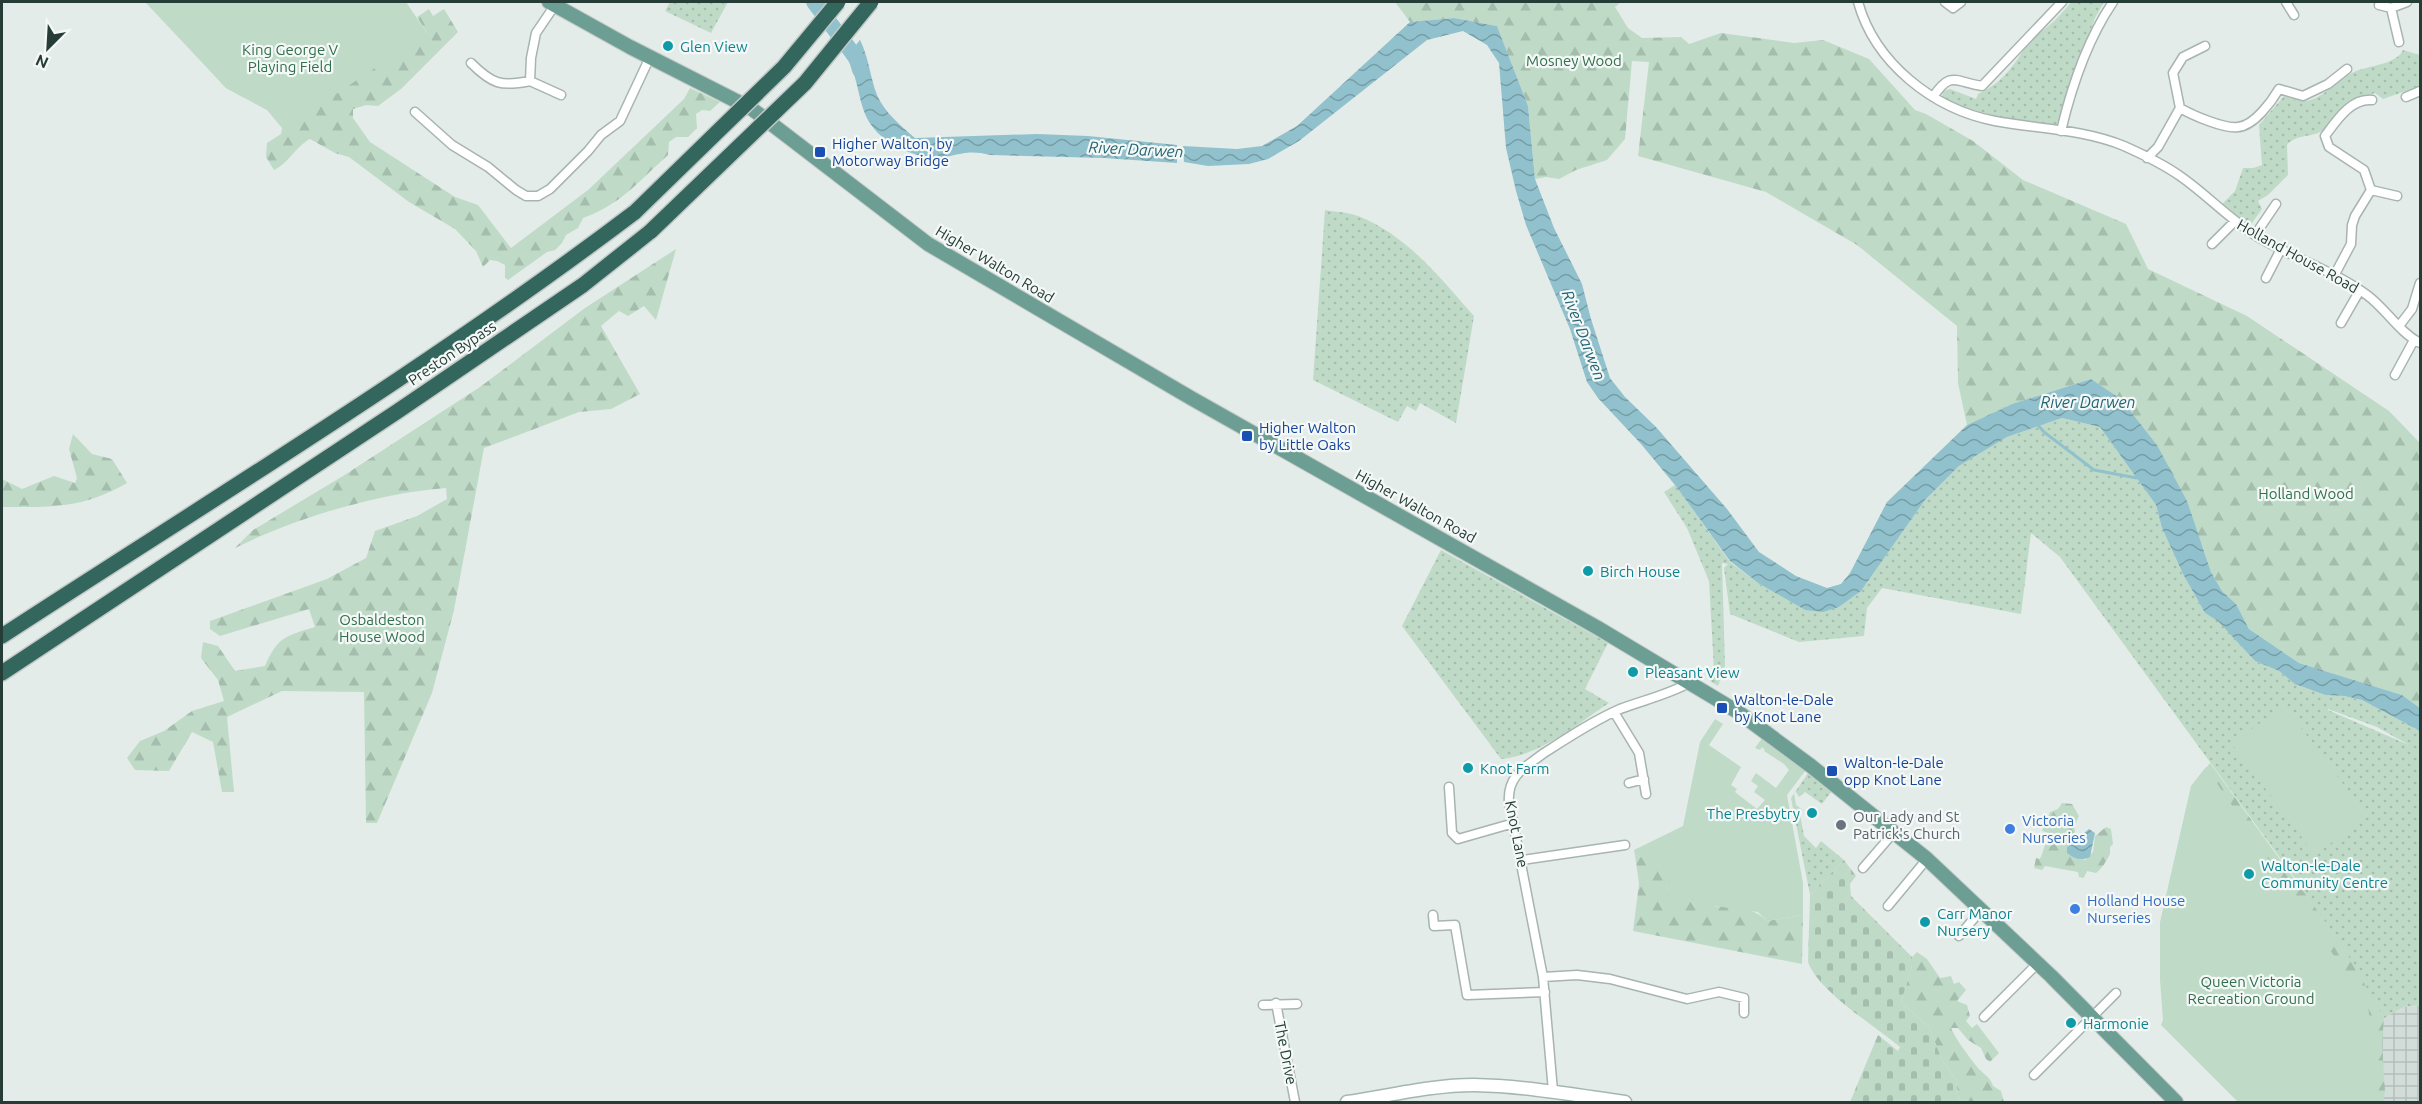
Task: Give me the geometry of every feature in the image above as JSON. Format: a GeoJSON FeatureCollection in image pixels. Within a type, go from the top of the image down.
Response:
{"type":"FeatureCollection","features":[{"type":"Feature","properties":{"kind":"highway","name":"Preston Bypass"},"geometry":{"type":"LineString","coordinates":[[2,636],[376,393],[571,261],[635,212],[784,67],[838,2]]}},
{"type":"Feature","properties":{"kind":"highway","name":"Preston Bypass"},"geometry":{"type":"LineString","coordinates":[[2,673],[398,411],[583,285],[651,231],[805,83],[871,2]]}},
{"type":"Feature","properties":{"kind":"main road","name":"Higher Walton Road"},"geometry":{"type":"LineString","coordinates":[[552,3],[650,57],[752,109],[928,244],[1191,398],[1588,622],[1755,724],[1895,831],[1927,859],[2038,963],[2176,1102]]}},
{"type":"Feature","properties":{"kind":"main road"},"geometry":{"type":"LineString","coordinates":[[1347,1102],[1473,1085],[1553,1091],[1625,1102]]}},
{"type":"Feature","properties":{"kind":"street","name":"Holland House Road"},"geometry":{"type":"LineString","coordinates":[[1858,2],[1871,34],[1886,56],[1905,76],[1933,97],[1955,109],[1993,121],[2061,130],[2122,146],[2147,158],[2179,175],[2255,235],[2369,296],[2398,327],[2417,342]]}},
{"type":"Feature","properties":{"kind":"street"},"geometry":{"type":"LineString","coordinates":[[1945,2],[1953,8],[1961,2]]}},
{"type":"Feature","properties":{"kind":"street"},"geometry":{"type":"LineString","coordinates":[[1933,97],[1943,82],[1955,79],[1982,87],[2062,2]]}},
{"type":"Feature","properties":{"kind":"street"},"geometry":{"type":"LineString","coordinates":[[2061,130],[2085,54],[2099,22],[2113,2]]}},
{"type":"Feature","properties":{"kind":"street"},"geometry":{"type":"LineString","coordinates":[[2286,2],[2294,15]]}},
{"type":"Feature","properties":{"kind":"street"},"geometry":{"type":"LineString","coordinates":[[2379,5],[2391,8],[2407,2]]}},
{"type":"Feature","properties":{"kind":"street"},"geometry":{"type":"LineString","coordinates":[[530,81],[531,58],[536,33],[552,3]]}},
{"type":"Feature","properties":{"kind":"street"},"geometry":{"type":"LineString","coordinates":[[2391,8],[2399,42]]}},
{"type":"Feature","properties":{"kind":"street"},"geometry":{"type":"LineString","coordinates":[[2147,158],[2158,147],[2180,108],[2173,73],[2183,57],[2205,46]]}},
{"type":"Feature","properties":{"kind":"street"},"geometry":{"type":"LineString","coordinates":[[415,112],[452,145],[488,167],[516,190],[526,196],[538,196],[550,189],[601,135],[620,121],[650,57]]}},
{"type":"Feature","properties":{"kind":"street"},"geometry":{"type":"LineString","coordinates":[[471,63],[484,76],[497,83],[513,84],[530,81],[561,95]]}},
{"type":"Feature","properties":{"kind":"street"},"geometry":{"type":"LineString","coordinates":[[2180,108],[2195,117],[2238,128],[2251,122],[2275,97],[2279,89],[2303,96],[2328,84],[2347,69]]}},
{"type":"Feature","properties":{"kind":"street"},"geometry":{"type":"LineString","coordinates":[[2406,97],[2421,91]]}},
{"type":"Feature","properties":{"kind":"street"},"geometry":{"type":"LineString","coordinates":[[2372,100],[2362,99],[2351,105],[2325,136],[2329,147],[2364,170],[2372,190]]}},
{"type":"Feature","properties":{"kind":"street"},"geometry":{"type":"LineString","coordinates":[[2372,190],[2397,196]]}},
{"type":"Feature","properties":{"kind":"street"},"geometry":{"type":"LineString","coordinates":[[2334,276],[2350,244],[2355,216],[2372,190]]}},
{"type":"Feature","properties":{"kind":"street"},"geometry":{"type":"LineString","coordinates":[[2255,235],[2276,204]]}},
{"type":"Feature","properties":{"kind":"street"},"geometry":{"type":"LineString","coordinates":[[2212,244],[2235,221]]}},
{"type":"Feature","properties":{"kind":"street"},"geometry":{"type":"LineString","coordinates":[[2266,278],[2281,249]]}},
{"type":"Feature","properties":{"kind":"street"},"geometry":{"type":"LineString","coordinates":[[2398,327],[2412,309],[2421,283]]}},
{"type":"Feature","properties":{"kind":"street"},"geometry":{"type":"LineString","coordinates":[[2341,323],[2360,290]]}},
{"type":"Feature","properties":{"kind":"street"},"geometry":{"type":"LineString","coordinates":[[2395,375],[2417,342]]}},
{"type":"Feature","properties":{"kind":"street","name":"Knot Lane"},"geometry":{"type":"LineString","coordinates":[[1553,1091],[1543,977],[1509,790],[1518,771],[1593,721],[1671,693],[1689,682]]}},
{"type":"Feature","properties":{"kind":"street"},"geometry":{"type":"LineString","coordinates":[[1614,712],[1639,753],[1646,794]]}},
{"type":"Feature","properties":{"kind":"street"},"geometry":{"type":"LineString","coordinates":[[1629,783],[1644,780]]}},
{"type":"Feature","properties":{"kind":"street"},"geometry":{"type":"LineString","coordinates":[[1449,787],[1452,833],[1458,839],[1514,823]]}},
{"type":"Feature","properties":{"kind":"street"},"geometry":{"type":"LineString","coordinates":[[1863,868],[1895,831]]}},
{"type":"Feature","properties":{"kind":"street"},"geometry":{"type":"LineString","coordinates":[[1522,860],[1625,845]]}},
{"type":"Feature","properties":{"kind":"street"},"geometry":{"type":"LineString","coordinates":[[1888,906],[1927,859]]}},
{"type":"Feature","properties":{"kind":"street"},"geometry":{"type":"LineString","coordinates":[[1959,936],[1982,909]]}},
{"type":"Feature","properties":{"kind":"street"},"geometry":{"type":"LineString","coordinates":[[1433,915],[1434,926],[1455,925],[1467,995],[1545,992]]}},
{"type":"Feature","properties":{"kind":"street"},"geometry":{"type":"LineString","coordinates":[[1984,1017],[2038,963]]}},
{"type":"Feature","properties":{"kind":"street"},"geometry":{"type":"LineString","coordinates":[[1543,977],[1577,975],[1610,979],[1687,999],[1719,992],[1743,998],[1744,1013]]}},
{"type":"Feature","properties":{"kind":"street"},"geometry":{"type":"LineString","coordinates":[[2034,1075],[2116,993]]}},
{"type":"Feature","properties":{"kind":"street","name":"The Drive"},"geometry":{"type":"LineString","coordinates":[[1276,1003],[1295,1102]]}},
{"type":"Feature","properties":{"kind":"street"},"geometry":{"type":"LineString","coordinates":[[1263,1005],[1297,1004]]}},
{"type":"Feature","properties":{"kind":"shaded area"},"geometry":{"type":"Polygon","coordinates":[[[2420,1005],[2420,1102],[2377,1102],[2370,1025],[2404,1007],[2420,1005]]]}},
{"type":"Feature","properties":{"kind":"green space","name":"King George V Playing Field"},"geometry":{"type":"Polygon","coordinates":[[[145,2],[406,2],[427,33],[293,123],[226,88],[145,2]]]}},
{"type":"Feature","properties":{"kind":"green space"},"geometry":{"type":"Polygon","coordinates":[[[670,2],[728,2],[711,33],[665,11],[670,2]]]}},
{"type":"Feature","properties":{"kind":"green space","name":"Holland Wood"},"geometry":{"type":"Polygon","coordinates":[[[1395,2],[1621,2],[1615,7],[1628,28],[1642,38],[1681,37],[1689,44],[1721,33],[1794,43],[1823,40],[1869,59],[1915,110],[1973,141],[2023,180],[2126,224],[2148,269],[2247,316],[2389,411],[2420,443],[2420,708],[2402,695],[2299,663],[2249,629],[2236,604],[2222,591],[2211,572],[2202,545],[2157,445],[2121,399],[2091,379],[2012,404],[1967,425],[1958,383],[1957,326],[1857,245],[1766,192],[1638,156],[1649,62],[1632,61],[1625,139],[1607,160],[1576,170],[1559,179],[1546,177],[1535,179],[1528,106],[1497,26],[1454,18],[1410,22],[1395,2]]]}},
{"type":"Feature","properties":{"kind":"green space"},"geometry":{"type":"Polygon","coordinates":[[[2071,2],[2104,2],[2095,18],[2057,124],[2031,124],[2016,121],[1942,98],[1943,91],[1950,89],[1976,99],[1978,94],[2003,77],[2031,37],[2047,27],[2071,2]]]}},
{"type":"Feature","properties":{"kind":"green space"},"geometry":{"type":"Polygon","coordinates":[[[429,9],[433,16],[444,9],[458,32],[401,89],[378,106],[366,105],[353,109],[353,118],[370,142],[455,197],[478,205],[511,248],[588,190],[684,99],[690,88],[720,102],[710,111],[702,110],[696,114],[697,128],[688,137],[676,137],[669,142],[668,155],[628,191],[608,207],[583,218],[578,228],[566,235],[555,250],[547,252],[508,280],[505,277],[505,265],[490,260],[483,267],[476,251],[455,229],[409,202],[349,157],[335,153],[310,139],[274,170],[266,157],[267,143],[281,134],[282,128],[267,110],[226,88],[207,67],[215,50],[427,33],[417,17],[429,9]]]}},
{"type":"Feature","properties":{"kind":"green space"},"geometry":{"type":"Polygon","coordinates":[[[2403,50],[2420,55],[2420,86],[2383,99],[2375,93],[2354,99],[2344,106],[2326,129],[2299,138],[2287,145],[2288,175],[2268,195],[2258,201],[2262,209],[2252,223],[2239,220],[2221,205],[2235,191],[2243,168],[2262,165],[2259,125],[2284,96],[2301,101],[2314,99],[2348,75],[2388,62],[2400,55],[2403,50]]]}},
{"type":"Feature","properties":{"kind":"green space"},"geometry":{"type":"Polygon","coordinates":[[[1325,210],[1358,216],[1392,234],[1422,259],[1474,316],[1456,423],[1420,403],[1416,411],[1407,406],[1398,422],[1313,380],[1325,210]]]}},
{"type":"Feature","properties":{"kind":"green space","name":"Osbaldeston House Wood"},"geometry":{"type":"Polygon","coordinates":[[[676,249],[656,320],[644,306],[628,316],[619,311],[601,326],[640,394],[611,409],[579,412],[484,448],[454,610],[432,693],[377,823],[366,823],[364,692],[282,691],[227,717],[234,792],[222,792],[213,742],[192,732],[169,771],[135,770],[127,758],[140,741],[164,731],[192,711],[224,701],[218,680],[201,658],[203,642],[218,646],[235,671],[265,666],[274,649],[284,639],[315,627],[309,609],[220,636],[210,629],[210,621],[327,579],[366,558],[375,531],[417,516],[447,499],[446,488],[366,501],[310,517],[235,548],[253,530],[343,476],[480,387],[585,308],[676,249]]]}},
{"type":"Feature","properties":{"kind":"green space"},"geometry":{"type":"Polygon","coordinates":[[[2062,418],[2100,427],[2156,505],[2162,528],[2183,574],[2205,613],[2218,620],[2255,661],[2279,671],[2295,684],[2325,695],[2362,700],[2420,731],[2420,1005],[2404,1007],[2384,1018],[2294,877],[2060,557],[2031,533],[2021,614],[1882,588],[1867,608],[1864,636],[1799,642],[1730,614],[1724,568],[1728,564],[1722,563],[1725,666],[1718,686],[1710,681],[1714,670],[1709,581],[1687,528],[1664,492],[1675,485],[1730,562],[1758,583],[1805,610],[1839,607],[1861,591],[1925,500],[1959,466],[2007,437],[2062,418]],[[2328,709],[2409,745],[2377,727],[2328,709]]]}},
{"type":"Feature","properties":{"kind":"green space"},"geometry":{"type":"Polygon","coordinates":[[[73,434],[92,454],[112,459],[127,483],[96,498],[66,505],[2,507],[2,479],[22,489],[54,476],[75,483],[77,478],[69,449],[73,434]]]}},
{"type":"Feature","properties":{"kind":"green space"},"geometry":{"type":"Polygon","coordinates":[[[1441,550],[1608,643],[1585,689],[1609,703],[1544,745],[1530,752],[1501,759],[1402,626],[1441,550]]]}},
{"type":"Feature","properties":{"kind":"green space"},"geometry":{"type":"Polygon","coordinates":[[[2284,705],[2367,816],[2315,855],[2232,744],[2284,705]]]}},
{"type":"Feature","properties":{"kind":"green space"},"geometry":{"type":"Polygon","coordinates":[[[1715,719],[1723,724],[1709,745],[1741,767],[1731,785],[1737,789],[1735,792],[1757,809],[1765,800],[1754,792],[1758,786],[1751,781],[1756,773],[1776,788],[1789,770],[1762,747],[1760,750],[1755,748],[1762,738],[1806,770],[1787,795],[1803,883],[1803,915],[1767,921],[1758,912],[1715,906],[1711,913],[1697,908],[1687,898],[1670,900],[1660,866],[1635,855],[1634,850],[1683,826],[1700,742],[1715,719]]]}},
{"type":"Feature","properties":{"kind":"green space"},"geometry":{"type":"Polygon","coordinates":[[[2210,763],[2343,946],[2384,1018],[2382,1043],[2385,1091],[2383,1102],[2360,1102],[2195,781],[2210,763]]]}},
{"type":"Feature","properties":{"kind":"green space","name":"Queen Victoria Recreation Ground"},"geometry":{"type":"Polygon","coordinates":[[[2206,767],[2368,1006],[2379,1092],[2377,1102],[2238,1102],[2161,1025],[2163,1020],[2160,922],[2191,786],[2206,767]]]}},
{"type":"Feature","properties":{"kind":"green space"},"geometry":{"type":"Polygon","coordinates":[[[1808,773],[1832,791],[1822,804],[1805,792],[1799,797],[1795,793],[1808,773]]]}},
{"type":"Feature","properties":{"kind":"green space"},"geometry":{"type":"Polygon","coordinates":[[[1794,793],[1796,805],[1803,810],[1800,814],[1804,836],[1816,848],[1821,841],[1844,860],[1810,895],[1791,798],[1794,793]]]}},
{"type":"Feature","properties":{"kind":"green space"},"geometry":{"type":"Polygon","coordinates":[[[2062,803],[2072,804],[2079,816],[2074,826],[2076,837],[2067,847],[2070,855],[2085,860],[2093,852],[2095,836],[2106,827],[2111,829],[2113,844],[2110,847],[2110,854],[2098,872],[2087,871],[2083,878],[2079,877],[2078,872],[2045,866],[2042,870],[2034,868],[2036,858],[2041,857],[2049,833],[2042,831],[2050,812],[2058,809],[2062,803]]]}},
{"type":"Feature","properties":{"kind":"green space"},"geometry":{"type":"Polygon","coordinates":[[[1635,855],[1653,860],[1665,871],[1667,890],[1687,898],[1697,908],[1735,907],[1753,911],[1767,921],[1803,915],[1802,964],[1633,931],[1639,884],[1635,855]]]}},
{"type":"Feature","properties":{"kind":"green space"},"geometry":{"type":"Polygon","coordinates":[[[1844,860],[1856,876],[1850,884],[1851,896],[1912,957],[1912,966],[1901,1002],[1929,1027],[1942,1060],[1956,1080],[1959,1102],[1850,1102],[1878,1035],[1898,1051],[1900,1047],[1848,1008],[1823,985],[1808,962],[1810,895],[1844,860]]]}},
{"type":"Feature","properties":{"kind":"green space"},"geometry":{"type":"Polygon","coordinates":[[[1917,952],[1927,959],[1940,978],[1951,976],[1954,984],[1959,982],[1966,990],[1957,1001],[1967,1005],[1970,1016],[1966,1021],[1972,1028],[1977,1024],[1999,1053],[1990,1062],[1981,1048],[1968,1040],[1958,1028],[1951,1028],[1978,1068],[1989,1078],[1993,1086],[2001,1091],[2004,1102],[1959,1102],[1956,1080],[1942,1060],[1929,1027],[1901,1002],[1912,966],[1912,957],[1917,952]]]}},
{"type":"Feature","properties":{"kind":"water"},"geometry":{"type":"Polygon","coordinates":[[[1454,18],[1497,26],[1528,106],[1535,179],[1554,228],[1582,284],[1610,378],[1727,509],[1759,552],[1796,576],[1827,588],[1841,584],[1850,573],[1887,502],[1967,425],[2012,404],[2091,379],[2121,399],[2157,445],[2187,501],[2211,572],[2222,591],[2236,604],[2249,629],[2299,663],[2402,695],[2420,708],[2420,731],[2362,700],[2325,695],[2295,684],[2279,671],[2255,661],[2218,621],[2205,613],[2183,574],[2162,528],[2156,505],[2100,427],[2062,418],[2007,437],[1959,466],[1925,500],[1861,591],[1839,607],[1823,612],[1805,610],[1758,583],[1730,561],[1675,485],[1598,398],[1587,382],[1570,329],[1526,225],[1516,191],[1506,148],[1499,63],[1487,45],[1463,31],[1427,40],[1299,141],[1268,159],[1249,164],[1208,166],[1184,162],[1183,146],[1237,149],[1262,146],[1297,126],[1410,22],[1454,18]]]}},
{"type":"Feature","properties":{"kind":"water","name":"River Darwen"},"geometry":{"type":"Polygon","coordinates":[[[860,40],[880,101],[894,119],[915,138],[1037,134],[1088,136],[1177,145],[1177,163],[975,153],[940,158],[907,152],[887,141],[867,118],[851,65],[846,57],[860,40]]]}},
{"type":"Feature","properties":{"kind":"water"},"geometry":{"type":"Polygon","coordinates":[[[2089,829],[2095,833],[2090,857],[2078,859],[2072,857],[2067,853],[2067,847],[2089,829]]]}},
{"type":"Feature","properties":{"kind":"waterway","name":"River Darwen"},"geometry":{"type":"LineString","coordinates":[[814,2],[857,59],[860,70]]}},
{"type":"Feature","properties":{"kind":"waterway"},"geometry":{"type":"LineString","coordinates":[[2036,423],[2044,432],[2094,470],[2137,478]]}},
{"type":"Feature","properties":{"kind":"place","name":"Glen View"},"geometry":{"type":"Point","coordinates":[668,46]}},
{"type":"Feature","properties":{"kind":"place","name":"Higher Walton, by Motorway Bridge"},"geometry":{"type":"Point","coordinates":[820,152]}},
{"type":"Feature","properties":{"kind":"place","name":"Higher Walton by Little Oaks"},"geometry":{"type":"Point","coordinates":[1247,436]}},
{"type":"Feature","properties":{"kind":"place","name":"Birch House"},"geometry":{"type":"Point","coordinates":[1588,571]}},
{"type":"Feature","properties":{"kind":"place","name":"Pleasant View"},"geometry":{"type":"Point","coordinates":[1633,672]}},
{"type":"Feature","properties":{"kind":"place","name":"Walton-le-Dale by Knot Lane"},"geometry":{"type":"Point","coordinates":[1722,708]}},
{"type":"Feature","properties":{"kind":"place","name":"Knot Farm"},"geometry":{"type":"Point","coordinates":[1468,768]}},
{"type":"Feature","properties":{"kind":"place","name":"Walton-le-Dale opp Knot Lane"},"geometry":{"type":"Point","coordinates":[1832,771]}},
{"type":"Feature","properties":{"kind":"place","name":"The Presbytry"},"geometry":{"type":"Point","coordinates":[1812,813]}},
{"type":"Feature","properties":{"kind":"place","name":"Our Lady and St Patrick's Church"},"geometry":{"type":"Point","coordinates":[1841,825]}},
{"type":"Feature","properties":{"kind":"place","name":"Victoria Nurseries"},"geometry":{"type":"Point","coordinates":[2010,829]}},
{"type":"Feature","properties":{"kind":"place","name":"Walton-le-Dale Community Centre"},"geometry":{"type":"Point","coordinates":[2249,874]}},
{"type":"Feature","properties":{"kind":"place","name":"Holland House Nurseries"},"geometry":{"type":"Point","coordinates":[2075,909]}},
{"type":"Feature","properties":{"kind":"place","name":"Carr Manor Nursery"},"geometry":{"type":"Point","coordinates":[1925,922]}},
{"type":"Feature","properties":{"kind":"place","name":"Harmonie"},"geometry":{"type":"Point","coordinates":[2071,1023]}},
{"type":"Feature","properties":{"kind":"park label","name":"Mosney Wood"},"geometry":{"type":"Point","coordinates":[1574,60]}}]}
